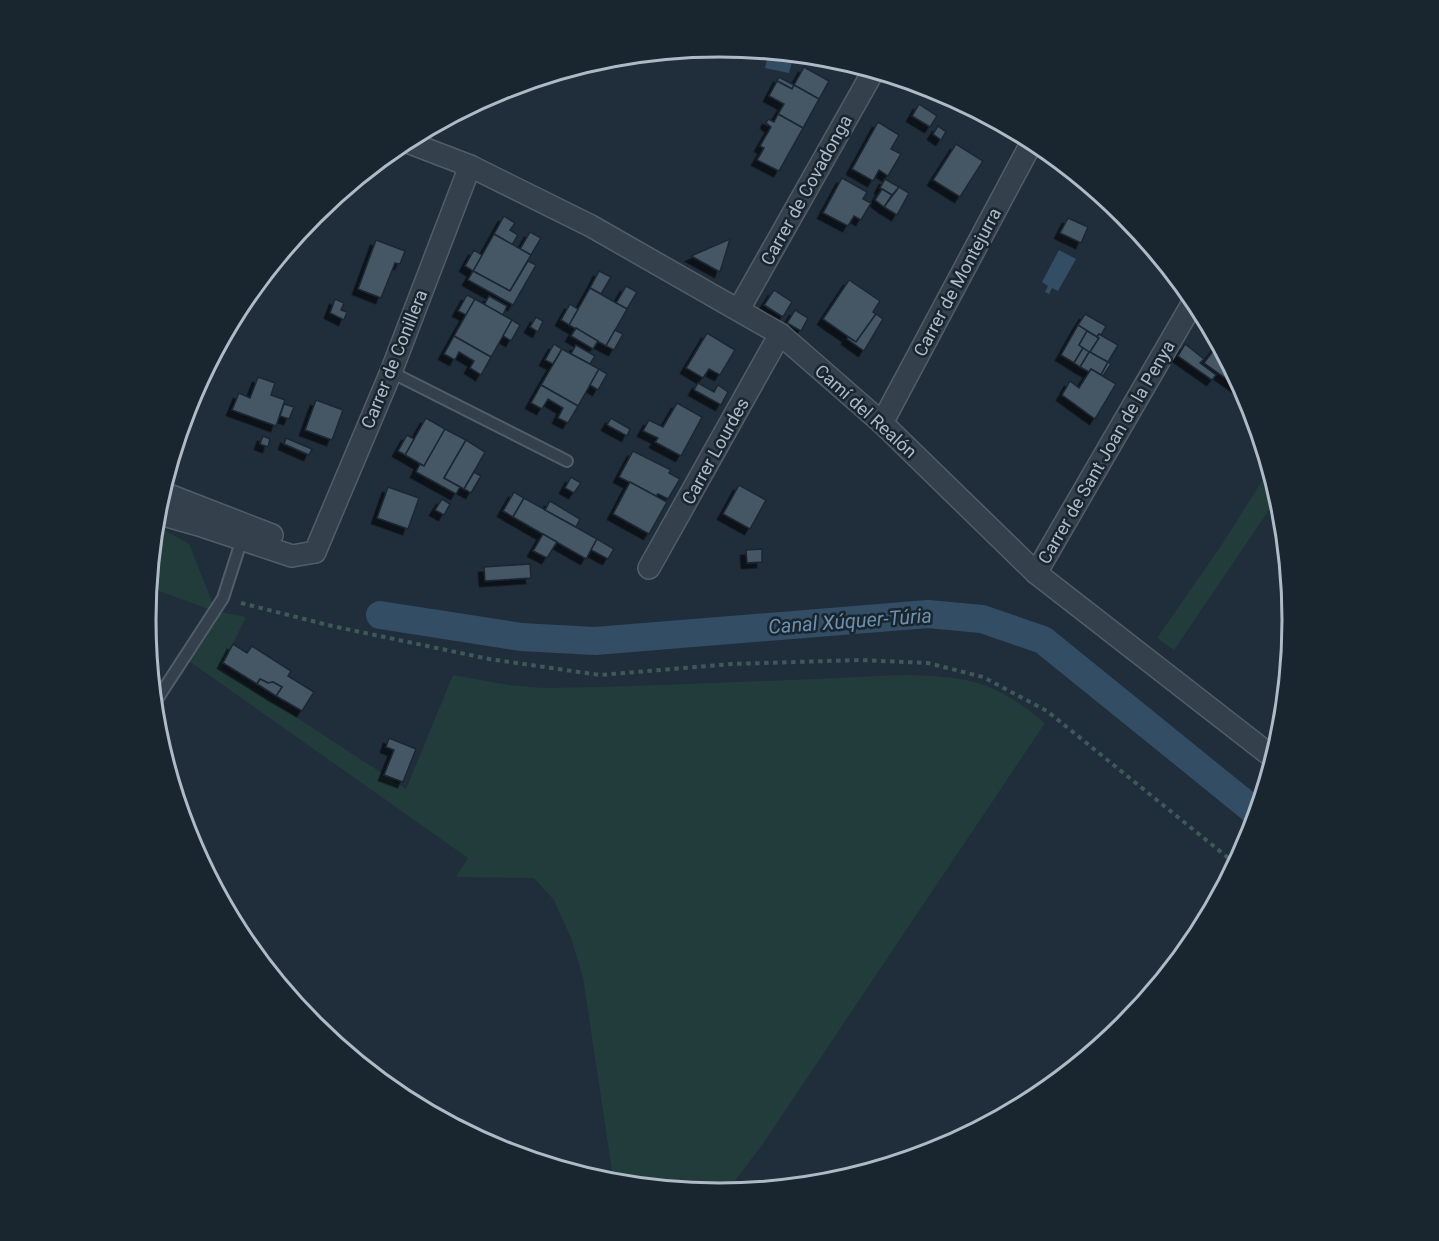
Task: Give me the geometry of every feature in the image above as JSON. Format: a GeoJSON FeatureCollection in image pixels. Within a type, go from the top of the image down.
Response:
{"type":"FeatureCollection","features":[{"type":"Feature","properties":{"kind":"street","name":"Carrer de Covadonga"},"geometry":{"type":"LineString","coordinates":[[739,309],[870,77]]}},
{"type":"Feature","properties":{"kind":"street","name":"Camí del Realón"},"geometry":{"type":"LineString","coordinates":[[417,145],[470,165],[591,226],[780,334],[882,423],[1036,573],[1267,753]]}},
{"type":"Feature","properties":{"kind":"street","name":"Carrer de Montejurra"},"geometry":{"type":"LineString","coordinates":[[882,423],[1028,149]]}},
{"type":"Feature","properties":{"kind":"street","name":"Carrer de Conillera"},"geometry":{"type":"LineString","coordinates":[[315,552],[391,372],[470,165]]}},
{"type":"Feature","properties":{"kind":"street","name":"Carrer de Sant Joan de la Penya"},"geometry":{"type":"LineString","coordinates":[[1036,573],[1189,309]]}},
{"type":"Feature","properties":{"kind":"street","name":"Carrer Lourdes"},"geometry":{"type":"LineString","coordinates":[[649,568],[780,334]]}},
{"type":"Feature","properties":{"kind":"street"},"geometry":{"type":"LineString","coordinates":[[170,496],[315,552]]}},
{"type":"Feature","properties":{"kind":"street"},"geometry":{"type":"LineString","coordinates":[[166,516],[292,556],[315,552]]}},
{"type":"Feature","properties":{"kind":"lane"},"geometry":{"type":"LineString","coordinates":[[391,372],[567,461]]}},
{"type":"Feature","properties":{"kind":"lane"},"geometry":{"type":"LineString","coordinates":[[161,693],[223,598],[242,540]]}},
{"type":"Feature","properties":{"kind":"path"},"geometry":{"type":"LineString","coordinates":[[223,598],[332,626],[478,657],[600,675],[732,664],[859,660],[928,663],[983,677],[1047,711],[1230,859]]}},
{"type":"Feature","properties":{"kind":"green space"},"geometry":{"type":"Polygon","coordinates":[[[1264,477],[1272,512],[1269,510],[1174,650],[1157,638],[1223,543],[1264,477]]]}},
{"type":"Feature","properties":{"kind":"green space"},"geometry":{"type":"Polygon","coordinates":[[[164,530],[189,544],[216,612],[157,590],[164,530]]]}},
{"type":"Feature","properties":{"kind":"green space"},"geometry":{"type":"Polygon","coordinates":[[[220,612],[246,617],[221,668],[406,789],[453,675],[508,685],[543,688],[645,686],[891,675],[948,677],[977,683],[998,691],[1045,723],[762,1145],[733,1184],[683,1183],[612,1173],[583,977],[571,938],[554,900],[534,878],[456,877],[468,858],[189,661],[220,612]]]}},
{"type":"Feature","properties":{"kind":"water"},"geometry":{"type":"Polygon","coordinates":[[[767,59],[792,62],[789,73],[765,68],[767,59]]]}},
{"type":"Feature","properties":{"kind":"water"},"geometry":{"type":"Polygon","coordinates":[[[1059,250],[1076,259],[1058,291],[1052,288],[1049,294],[1045,292],[1048,286],[1042,282],[1059,250]]]}},
{"type":"Feature","properties":{"kind":"building"},"geometry":{"type":"Polygon","coordinates":[[[804,67],[829,81],[819,99],[794,85],[804,67]]]}},
{"type":"Feature","properties":{"kind":"building"},"geometry":{"type":"Polygon","coordinates":[[[779,77],[794,85],[792,89],[777,81],[779,77]]]}},
{"type":"Feature","properties":{"kind":"building"},"geometry":{"type":"Polygon","coordinates":[[[777,81],[792,89],[794,85],[819,99],[803,128],[778,114],[784,104],[769,96],[777,81]]]}},
{"type":"Feature","properties":{"kind":"building"},"geometry":{"type":"Polygon","coordinates":[[[919,104],[937,116],[930,127],[912,116],[919,104]]]}},
{"type":"Feature","properties":{"kind":"building"},"geometry":{"type":"Polygon","coordinates":[[[778,114],[803,128],[779,171],[757,160],[764,148],[760,146],[771,127],[766,123],[768,119],[774,122],[778,114]]]}},
{"type":"Feature","properties":{"kind":"building"},"geometry":{"type":"Polygon","coordinates":[[[878,122],[899,135],[891,149],[901,154],[888,176],[879,170],[873,181],[852,169],[878,122]]]}},
{"type":"Feature","properties":{"kind":"building"},"geometry":{"type":"Polygon","coordinates":[[[938,126],[946,132],[941,140],[933,134],[938,126]]]}},
{"type":"Feature","properties":{"kind":"building"},"geometry":{"type":"Polygon","coordinates":[[[956,144],[983,161],[960,197],[933,180],[956,144]]]}},
{"type":"Feature","properties":{"kind":"building"},"geometry":{"type":"Polygon","coordinates":[[[842,178],[867,192],[863,199],[871,203],[861,220],[854,216],[848,226],[823,213],[842,178]]]}},
{"type":"Feature","properties":{"kind":"building"},"geometry":{"type":"Polygon","coordinates":[[[885,179],[899,187],[892,195],[880,188],[885,179]]]}},
{"type":"Feature","properties":{"kind":"building"},"geometry":{"type":"Polygon","coordinates":[[[899,187],[909,193],[897,215],[884,207],[899,187]]]}},
{"type":"Feature","properties":{"kind":"building"},"geometry":{"type":"Polygon","coordinates":[[[882,189],[892,195],[884,207],[875,200],[882,189]]]}},
{"type":"Feature","properties":{"kind":"building"},"geometry":{"type":"Polygon","coordinates":[[[504,216],[515,223],[510,230],[518,235],[512,245],[494,234],[504,216]]]}},
{"type":"Feature","properties":{"kind":"building"},"geometry":{"type":"Polygon","coordinates":[[[1068,218],[1088,227],[1081,243],[1060,233],[1068,218]]]}},
{"type":"Feature","properties":{"kind":"building"},"geometry":{"type":"Polygon","coordinates":[[[530,232],[541,238],[531,255],[520,249],[530,232]]]}},
{"type":"Feature","properties":{"kind":"building"},"geometry":{"type":"Polygon","coordinates":[[[494,234],[531,255],[510,291],[473,271],[494,234]]]}},
{"type":"Feature","properties":{"kind":"building"},"geometry":{"type":"Polygon","coordinates":[[[730,239],[720,272],[691,256],[730,239]]]}},
{"type":"Feature","properties":{"kind":"building"},"geometry":{"type":"Polygon","coordinates":[[[376,240],[405,251],[400,264],[395,263],[381,298],[358,289],[376,240]]]}},
{"type":"Feature","properties":{"kind":"building"},"geometry":{"type":"Polygon","coordinates":[[[474,250],[482,255],[473,271],[465,266],[474,250]]]}},
{"type":"Feature","properties":{"kind":"building"},"geometry":{"type":"Polygon","coordinates":[[[528,261],[536,265],[513,305],[468,280],[473,271],[510,291],[528,261]]]}},
{"type":"Feature","properties":{"kind":"building"},"geometry":{"type":"Polygon","coordinates":[[[599,271],[611,277],[601,294],[590,288],[599,271]]]}},
{"type":"Feature","properties":{"kind":"building"},"geometry":{"type":"Polygon","coordinates":[[[849,280],[880,301],[873,312],[876,314],[856,342],[823,319],[849,280]]]}},
{"type":"Feature","properties":{"kind":"building"},"geometry":{"type":"Polygon","coordinates":[[[626,286],[637,292],[627,309],[616,303],[626,286]]]}},
{"type":"Feature","properties":{"kind":"building"},"geometry":{"type":"Polygon","coordinates":[[[590,288],[627,309],[606,346],[569,325],[590,288]]]}},
{"type":"Feature","properties":{"kind":"building"},"geometry":{"type":"Polygon","coordinates":[[[774,290],[792,302],[783,317],[764,305],[774,290]]]}},
{"type":"Feature","properties":{"kind":"building"},"geometry":{"type":"Polygon","coordinates":[[[467,295],[475,299],[466,315],[458,311],[467,295]]]}},
{"type":"Feature","properties":{"kind":"building"},"geometry":{"type":"Polygon","coordinates":[[[489,296],[507,306],[503,315],[484,305],[489,296]]]}},
{"type":"Feature","properties":{"kind":"building"},"geometry":{"type":"Polygon","coordinates":[[[335,299],[344,303],[341,310],[347,312],[344,320],[330,313],[335,299]]]}},
{"type":"Feature","properties":{"kind":"building"},"geometry":{"type":"Polygon","coordinates":[[[475,299],[512,320],[491,357],[454,336],[475,299]]]}},
{"type":"Feature","properties":{"kind":"building"},"geometry":{"type":"Polygon","coordinates":[[[570,304],[578,309],[569,325],[561,320],[570,304]]]}},
{"type":"Feature","properties":{"kind":"building"},"geometry":{"type":"Polygon","coordinates":[[[795,310],[808,318],[801,331],[787,323],[795,310]]]}},
{"type":"Feature","properties":{"kind":"building"},"geometry":{"type":"Polygon","coordinates":[[[876,314],[883,319],[864,351],[847,339],[848,337],[856,342],[876,314]]]}},
{"type":"Feature","properties":{"kind":"building"},"geometry":{"type":"Polygon","coordinates":[[[1085,314],[1106,326],[1101,335],[1097,337],[1078,325],[1085,314]]]}},
{"type":"Feature","properties":{"kind":"building"},"geometry":{"type":"Polygon","coordinates":[[[536,317],[543,321],[538,332],[530,327],[536,317]]]}},
{"type":"Feature","properties":{"kind":"building"},"geometry":{"type":"Polygon","coordinates":[[[512,320],[520,325],[511,341],[503,336],[512,320]]]}},
{"type":"Feature","properties":{"kind":"building"},"geometry":{"type":"Polygon","coordinates":[[[1078,325],[1087,331],[1079,345],[1083,348],[1074,363],[1061,355],[1078,325]]]}},
{"type":"Feature","properties":{"kind":"building"},"geometry":{"type":"Polygon","coordinates":[[[576,328],[598,341],[593,349],[571,336],[576,328]]]}},
{"type":"Feature","properties":{"kind":"building"},"geometry":{"type":"Polygon","coordinates":[[[615,330],[623,334],[614,350],[606,346],[615,330]]]}},
{"type":"Feature","properties":{"kind":"building"},"geometry":{"type":"Polygon","coordinates":[[[1087,331],[1099,338],[1090,352],[1108,362],[1101,375],[1091,369],[1089,372],[1080,367],[1089,352],[1079,345],[1087,331]]]}},
{"type":"Feature","properties":{"kind":"building"},"geometry":{"type":"Polygon","coordinates":[[[707,333],[735,350],[720,375],[709,369],[703,378],[686,368],[707,333]]]}},
{"type":"Feature","properties":{"kind":"building"},"geometry":{"type":"Polygon","coordinates":[[[1099,334],[1118,345],[1108,362],[1090,352],[1099,334]]]}},
{"type":"Feature","properties":{"kind":"building"},"geometry":{"type":"Polygon","coordinates":[[[454,336],[491,357],[481,375],[470,368],[474,361],[459,352],[455,360],[444,354],[454,336]]]}},
{"type":"Feature","properties":{"kind":"building"},"geometry":{"type":"Polygon","coordinates":[[[554,344],[562,349],[553,364],[545,360],[554,344]]]}},
{"type":"Feature","properties":{"kind":"building"},"geometry":{"type":"Polygon","coordinates":[[[1185,344],[1204,359],[1200,363],[1216,375],[1212,380],[1178,356],[1185,344]]]}},
{"type":"Feature","properties":{"kind":"building"},"geometry":{"type":"Polygon","coordinates":[[[576,345],[595,356],[590,364],[571,354],[576,345]]]}},
{"type":"Feature","properties":{"kind":"building"},"geometry":{"type":"Polygon","coordinates":[[[1083,348],[1089,352],[1080,367],[1074,363],[1083,348]]]}},
{"type":"Feature","properties":{"kind":"building"},"geometry":{"type":"Polygon","coordinates":[[[562,349],[599,369],[578,406],[541,385],[562,349]]]}},
{"type":"Feature","properties":{"kind":"building"},"geometry":{"type":"Polygon","coordinates":[[[1214,350],[1229,381],[1204,363],[1214,350]]]}},
{"type":"Feature","properties":{"kind":"building"},"geometry":{"type":"Polygon","coordinates":[[[1108,362],[1111,364],[1103,376],[1101,375],[1108,362]]]}},
{"type":"Feature","properties":{"kind":"building"},"geometry":{"type":"Polygon","coordinates":[[[599,369],[607,374],[598,390],[590,385],[599,369]]]}},
{"type":"Feature","properties":{"kind":"building"},"geometry":{"type":"Polygon","coordinates":[[[1091,369],[1116,384],[1095,419],[1062,395],[1070,381],[1079,388],[1091,369]]]}},
{"type":"Feature","properties":{"kind":"building"},"geometry":{"type":"Polygon","coordinates":[[[258,377],[275,383],[271,395],[285,400],[276,426],[232,410],[239,393],[250,398],[258,377]]]}},
{"type":"Feature","properties":{"kind":"building"},"geometry":{"type":"Polygon","coordinates":[[[698,383],[714,392],[718,385],[728,392],[721,405],[694,390],[698,383]]]}},
{"type":"Feature","properties":{"kind":"building"},"geometry":{"type":"Polygon","coordinates":[[[541,385],[578,406],[568,423],[558,418],[563,408],[548,399],[542,409],[531,403],[541,385]]]}},
{"type":"Feature","properties":{"kind":"building"},"geometry":{"type":"Polygon","coordinates":[[[316,400],[343,410],[332,440],[305,430],[316,400]]]}},
{"type":"Feature","properties":{"kind":"building"},"geometry":{"type":"Polygon","coordinates":[[[677,403],[702,417],[681,456],[655,442],[658,438],[643,431],[649,420],[663,427],[677,403]]]}},
{"type":"Feature","properties":{"kind":"building"},"geometry":{"type":"Polygon","coordinates":[[[284,404],[294,407],[289,419],[280,416],[284,404]]]}},
{"type":"Feature","properties":{"kind":"building"},"geometry":{"type":"Polygon","coordinates":[[[426,418],[445,429],[424,466],[405,455],[426,418]]]}},
{"type":"Feature","properties":{"kind":"building"},"geometry":{"type":"Polygon","coordinates":[[[611,418],[630,429],[627,436],[607,425],[611,418]]]}},
{"type":"Feature","properties":{"kind":"building"},"geometry":{"type":"Polygon","coordinates":[[[445,429],[466,440],[444,478],[460,487],[456,494],[416,472],[420,464],[424,466],[445,429]]]}},
{"type":"Feature","properties":{"kind":"building"},"geometry":{"type":"Polygon","coordinates":[[[407,435],[414,439],[405,455],[398,451],[407,435]]]}},
{"type":"Feature","properties":{"kind":"building"},"geometry":{"type":"Polygon","coordinates":[[[263,436],[270,439],[268,447],[260,444],[263,436]]]}},
{"type":"Feature","properties":{"kind":"building"},"geometry":{"type":"Polygon","coordinates":[[[286,438],[312,449],[309,455],[284,444],[286,438]]]}},
{"type":"Feature","properties":{"kind":"building"},"geometry":{"type":"Polygon","coordinates":[[[466,440],[485,452],[464,489],[444,478],[466,440]]]}},
{"type":"Feature","properties":{"kind":"building"},"geometry":{"type":"Polygon","coordinates":[[[633,451],[671,470],[669,473],[680,479],[668,499],[658,494],[656,496],[619,477],[633,451]]]}},
{"type":"Feature","properties":{"kind":"building"},"geometry":{"type":"Polygon","coordinates":[[[474,472],[481,476],[471,493],[464,489],[474,472]]]}},
{"type":"Feature","properties":{"kind":"building"},"geometry":{"type":"Polygon","coordinates":[[[571,477],[581,483],[574,493],[565,488],[571,477]]]}},
{"type":"Feature","properties":{"kind":"building"},"geometry":{"type":"Polygon","coordinates":[[[630,482],[667,502],[649,534],[613,514],[630,482]]]}},
{"type":"Feature","properties":{"kind":"building"},"geometry":{"type":"Polygon","coordinates":[[[739,485],[766,500],[750,529],[723,514],[739,485]]]}},
{"type":"Feature","properties":{"kind":"building"},"geometry":{"type":"Polygon","coordinates":[[[388,487],[419,498],[408,529],[377,518],[388,487]]]}},
{"type":"Feature","properties":{"kind":"building"},"geometry":{"type":"Polygon","coordinates":[[[514,492],[524,498],[513,517],[503,511],[514,492]]]}},
{"type":"Feature","properties":{"kind":"building"},"geometry":{"type":"Polygon","coordinates":[[[524,498],[597,539],[586,559],[513,517],[524,498]]]}},
{"type":"Feature","properties":{"kind":"building"},"geometry":{"type":"Polygon","coordinates":[[[442,499],[450,504],[444,515],[435,510],[442,499]]]}},
{"type":"Feature","properties":{"kind":"building"},"geometry":{"type":"Polygon","coordinates":[[[550,501],[580,519],[576,527],[545,510],[550,501]]]}},
{"type":"Feature","properties":{"kind":"building"},"geometry":{"type":"Polygon","coordinates":[[[543,534],[557,542],[547,558],[533,551],[543,534]]]}},
{"type":"Feature","properties":{"kind":"building"},"geometry":{"type":"Polygon","coordinates":[[[597,539],[614,549],[608,559],[591,550],[597,539]]]}},
{"type":"Feature","properties":{"kind":"building"},"geometry":{"type":"Polygon","coordinates":[[[762,549],[762,562],[747,563],[746,550],[762,549]]]}},
{"type":"Feature","properties":{"kind":"building"},"geometry":{"type":"Polygon","coordinates":[[[530,564],[531,578],[485,581],[484,567],[530,564]]]}},
{"type":"Feature","properties":{"kind":"building"},"geometry":{"type":"Polygon","coordinates":[[[233,644],[247,653],[252,646],[291,671],[288,676],[314,692],[302,711],[276,696],[282,687],[260,679],[257,684],[223,663],[233,644]]]}},
{"type":"Feature","properties":{"kind":"building"},"geometry":{"type":"Polygon","coordinates":[[[260,679],[282,687],[276,696],[257,684],[260,679]]]}},
{"type":"Feature","properties":{"kind":"building"},"geometry":{"type":"Polygon","coordinates":[[[389,738],[416,749],[403,782],[384,775],[394,750],[386,747],[389,738]]]}},
{"type":"Feature","properties":{"kind":"waterway","name":"Canal Xúquer-Túria"},"geometry":{"type":"LineString","coordinates":[[380,615],[521,637],[595,641],[928,614],[982,619],[1043,640],[1251,808]]}}]}
